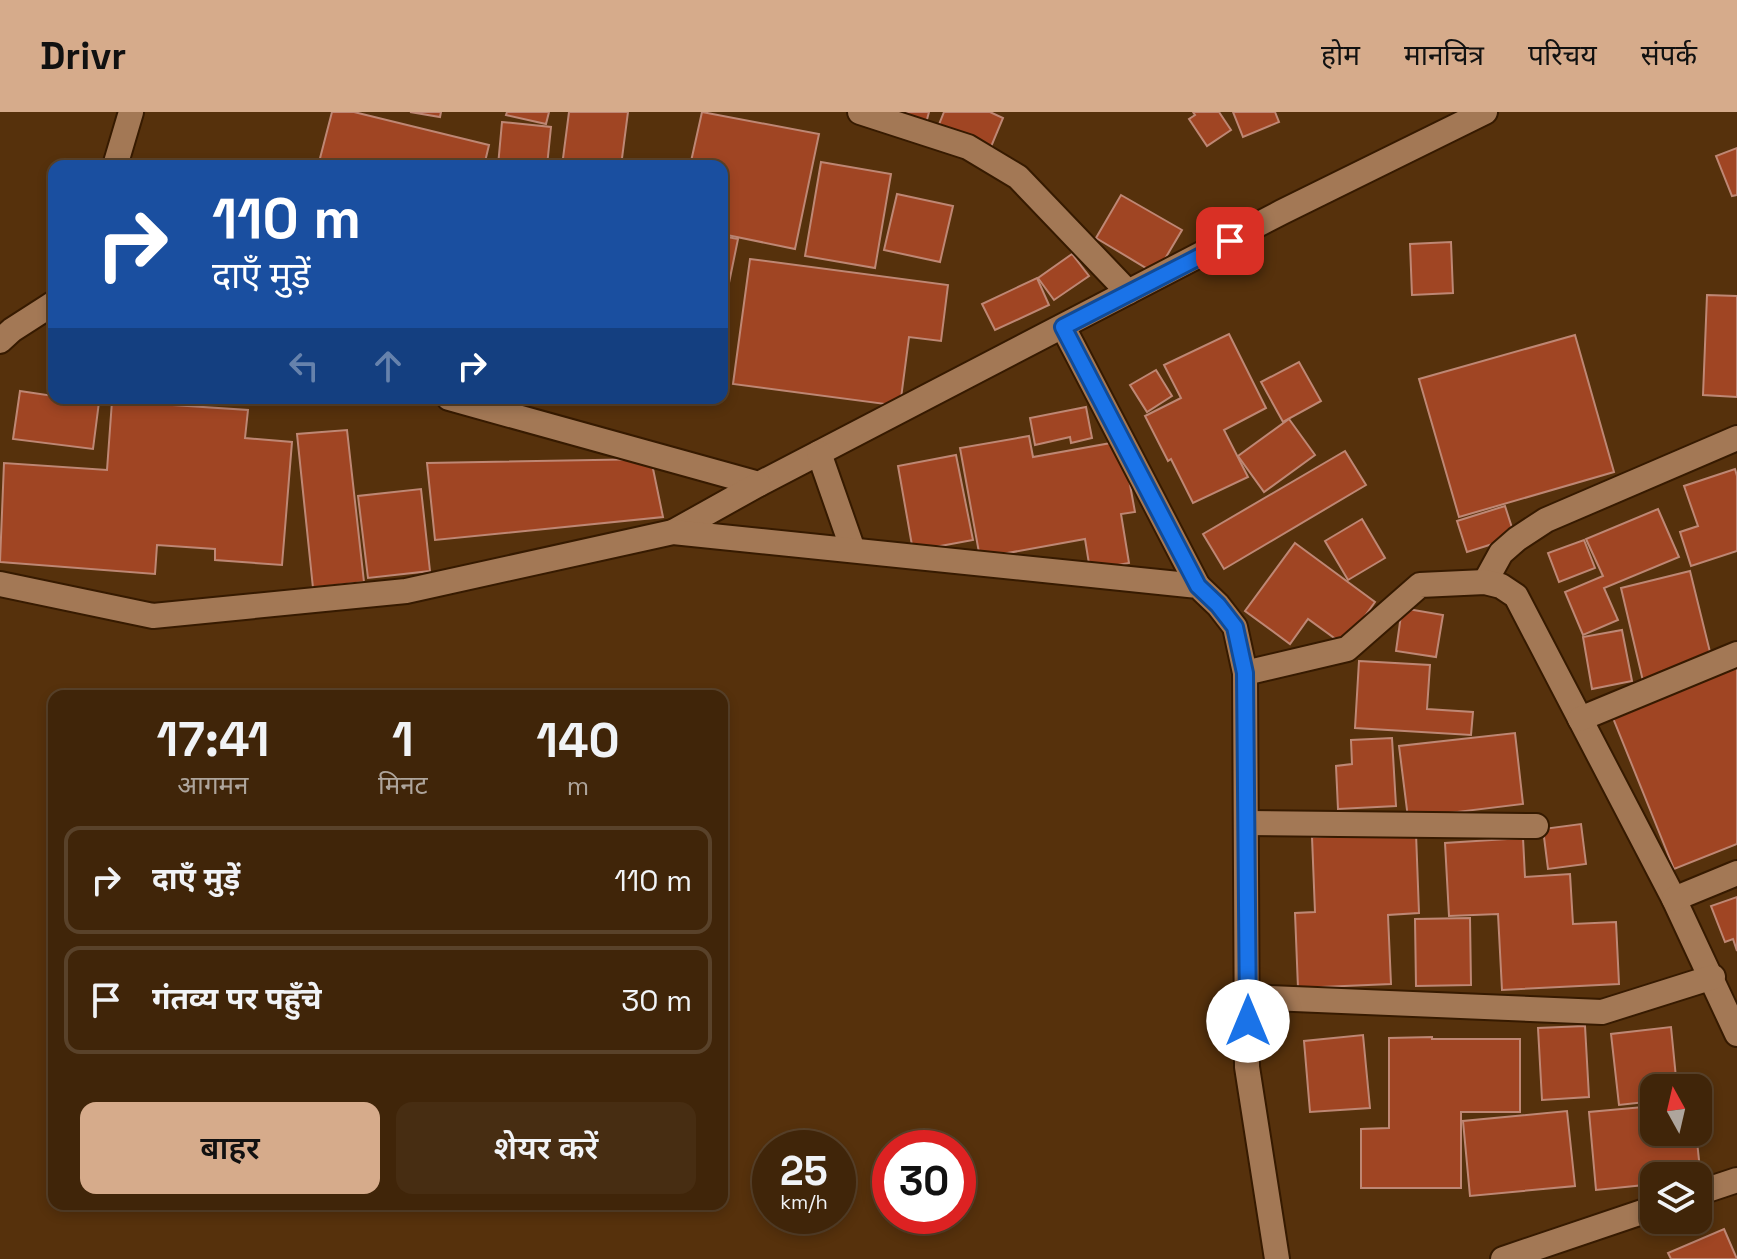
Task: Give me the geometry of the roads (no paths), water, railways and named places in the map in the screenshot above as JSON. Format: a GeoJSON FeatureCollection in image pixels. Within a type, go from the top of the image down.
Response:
{"type":"FeatureCollection","features":[{"type":"Feature","properties":{"kind":"street"},"geometry":{"type":"LineString","coordinates":[[117,160],[131,112]]}},
{"type":"Feature","properties":{"kind":"street"},"geometry":{"type":"LineString","coordinates":[[860,112],[968,147],[1018,177],[1128,292]]}},
{"type":"Feature","properties":{"kind":"street"},"geometry":{"type":"LineString","coordinates":[[0,584],[153,616],[406,591],[673,532],[759,484],[1282,212],[1485,112]]}},
{"type":"Feature","properties":{"kind":"street"},"geometry":{"type":"LineString","coordinates":[[0,341],[48,307]]}},
{"type":"Feature","properties":{"kind":"street"},"geometry":{"type":"LineString","coordinates":[[1063,327],[1198,586],[1235,627],[1245,673],[1247,1067],[1277,1259]]}},
{"type":"Feature","properties":{"kind":"street"},"geometry":{"type":"LineString","coordinates":[[471,404],[759,484]]}},
{"type":"Feature","properties":{"kind":"street"},"geometry":{"type":"LineString","coordinates":[[1475,582],[1517,539],[1546,520],[1737,438]]}},
{"type":"Feature","properties":{"kind":"street"},"geometry":{"type":"LineString","coordinates":[[819,453],[853,550]]}},
{"type":"Feature","properties":{"kind":"street"},"geometry":{"type":"LineString","coordinates":[[673,532],[1198,586]]}},
{"type":"Feature","properties":{"kind":"street"},"geometry":{"type":"LineString","coordinates":[[1245,673],[1347,649],[1420,585],[1475,582],[1501,586],[1516,596],[1674,899],[1703,980],[1737,1034]]}},
{"type":"Feature","properties":{"kind":"street"},"geometry":{"type":"LineString","coordinates":[[1580,719],[1737,654]]}},
{"type":"Feature","properties":{"kind":"street"},"geometry":{"type":"LineString","coordinates":[[1246,823],[1536,826]]}},
{"type":"Feature","properties":{"kind":"street"},"geometry":{"type":"LineString","coordinates":[[1674,899],[1737,873]]}},
{"type":"Feature","properties":{"kind":"street"},"geometry":{"type":"LineString","coordinates":[[1248,997],[1602,1012],[1703,980]]}},
{"type":"Feature","properties":{"kind":"street"},"geometry":{"type":"LineString","coordinates":[[1503,1259],[1640,1213]]}}]}
